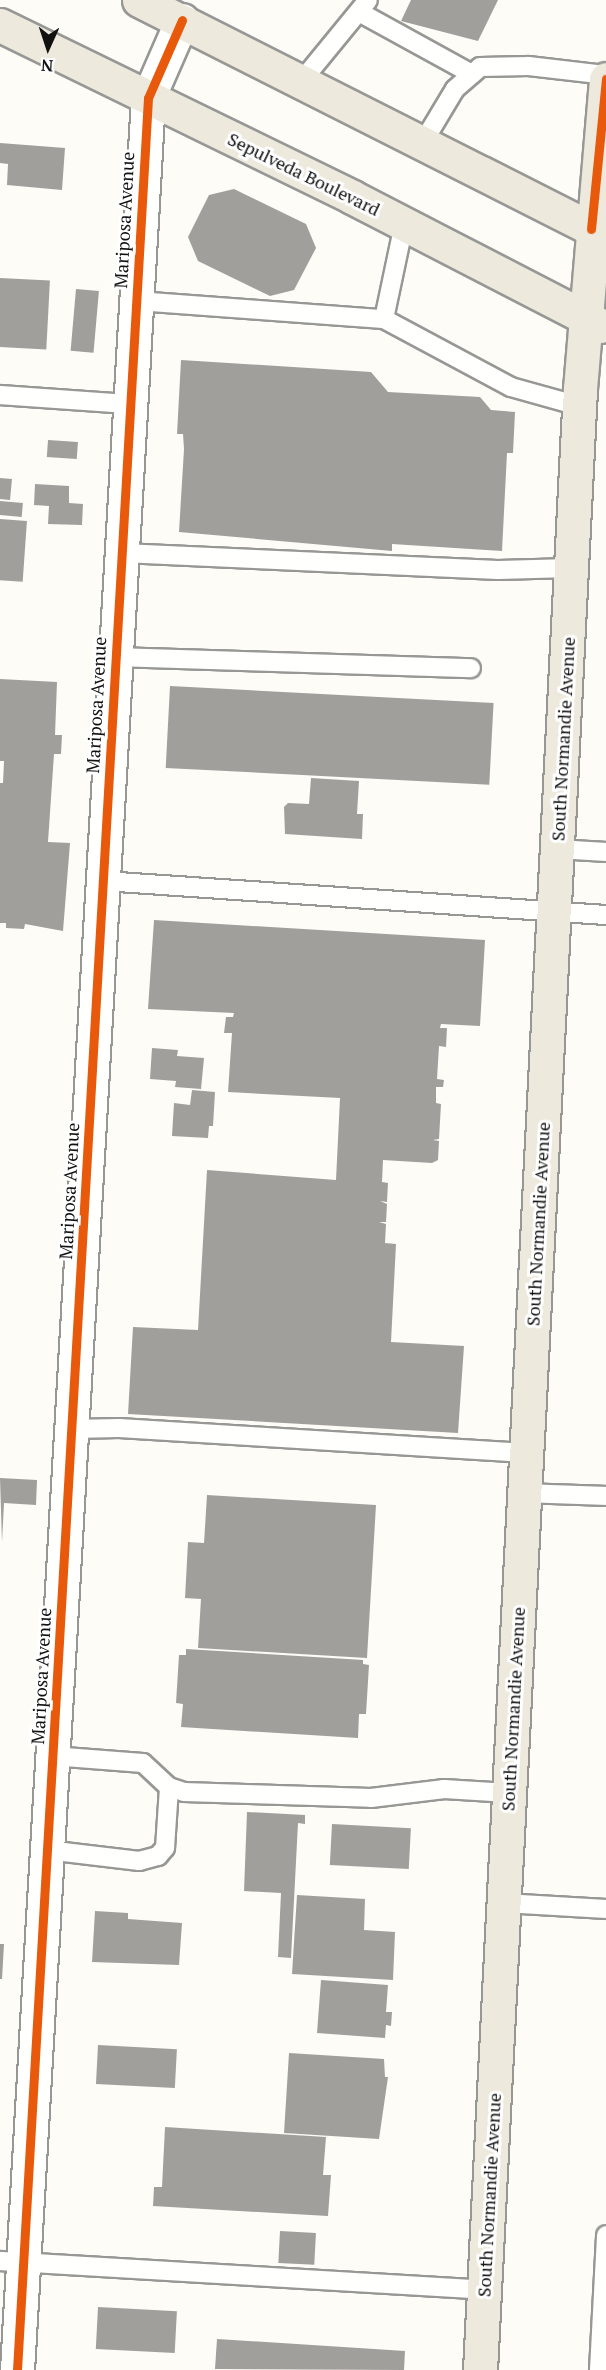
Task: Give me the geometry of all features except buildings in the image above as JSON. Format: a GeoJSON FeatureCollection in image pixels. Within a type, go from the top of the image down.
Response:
{"type":"FeatureCollection","features":[{"type":"Feature","properties":{"kind":"main road"},"geometry":{"type":"LineString","coordinates":[[139,0],[598,233]]}},
{"type":"Feature","properties":{"kind":"main road","name":"Sepulveda Boulevard"},"geometry":{"type":"LineString","coordinates":[[0,25],[404,224],[595,322]]}},
{"type":"Feature","properties":{"kind":"main road","name":"South Normandie Avenue"},"geometry":{"type":"LineString","coordinates":[[480,2370],[579,406],[595,322],[606,77]]}},
{"type":"Feature","properties":{"kind":"street","name":"Mariposa Avenue"},"geometry":{"type":"LineString","coordinates":[[18,2370],[12,2262],[47,1850],[148,98],[182,20]]}},
{"type":"Feature","properties":{"kind":"lane"},"geometry":{"type":"LineString","coordinates":[[300,83],[364,6],[472,74]]}},
{"type":"Feature","properties":{"kind":"lane"},"geometry":{"type":"LineString","coordinates":[[422,144],[455,89],[480,67],[501,66],[606,77]]}},
{"type":"Feature","properties":{"kind":"lane"},"geometry":{"type":"LineString","coordinates":[[384,319],[404,224]]}},
{"type":"Feature","properties":{"kind":"lane"},"geometry":{"type":"LineString","coordinates":[[136,301],[384,319],[511,387],[579,406]]}},
{"type":"Feature","properties":{"kind":"lane"},"geometry":{"type":"LineString","coordinates":[[0,395],[130,404]]}},
{"type":"Feature","properties":{"kind":"lane"},"geometry":{"type":"LineString","coordinates":[[122,553],[498,570],[571,568]]}},
{"type":"Feature","properties":{"kind":"lane"},"geometry":{"type":"LineString","coordinates":[[116,657],[471,668]]}},
{"type":"Feature","properties":{"kind":"lane"},"geometry":{"type":"LineString","coordinates":[[557,849],[606,852]]}},
{"type":"Feature","properties":{"kind":"lane"},"geometry":{"type":"LineString","coordinates":[[103,880],[606,915]]}},
{"type":"Feature","properties":{"kind":"lane"},"geometry":{"type":"LineString","coordinates":[[72,1429],[119,1428],[526,1453]]}},
{"type":"Feature","properties":{"kind":"lane"},"geometry":{"type":"LineString","coordinates":[[524,1493],[606,1496]]}},
{"type":"Feature","properties":{"kind":"lane"},"geometry":{"type":"LineString","coordinates":[[52,1756],[143,1763],[169,1787],[183,1792],[372,1798],[444,1789],[509,1793]]}},
{"type":"Feature","properties":{"kind":"lane"},"geometry":{"type":"LineString","coordinates":[[47,1850],[139,1861],[158,1856],[165,1848],[169,1787]]}},
{"type":"Feature","properties":{"kind":"lane"},"geometry":{"type":"LineString","coordinates":[[504,1903],[606,1910]]}},
{"type":"Feature","properties":{"kind":"lane"},"geometry":{"type":"LineString","coordinates":[[599,2370],[606,2235]]}},
{"type":"Feature","properties":{"kind":"lane"},"geometry":{"type":"LineString","coordinates":[[12,2262],[484,2290]]}},
{"type":"Feature","properties":{"kind":"cycle path"},"geometry":{"type":"LineString","coordinates":[[17,2370],[148,98],[182,20]]}},
{"type":"Feature","properties":{"kind":"cycle path"},"geometry":{"type":"LineString","coordinates":[[591,229],[606,79]]}}]}
